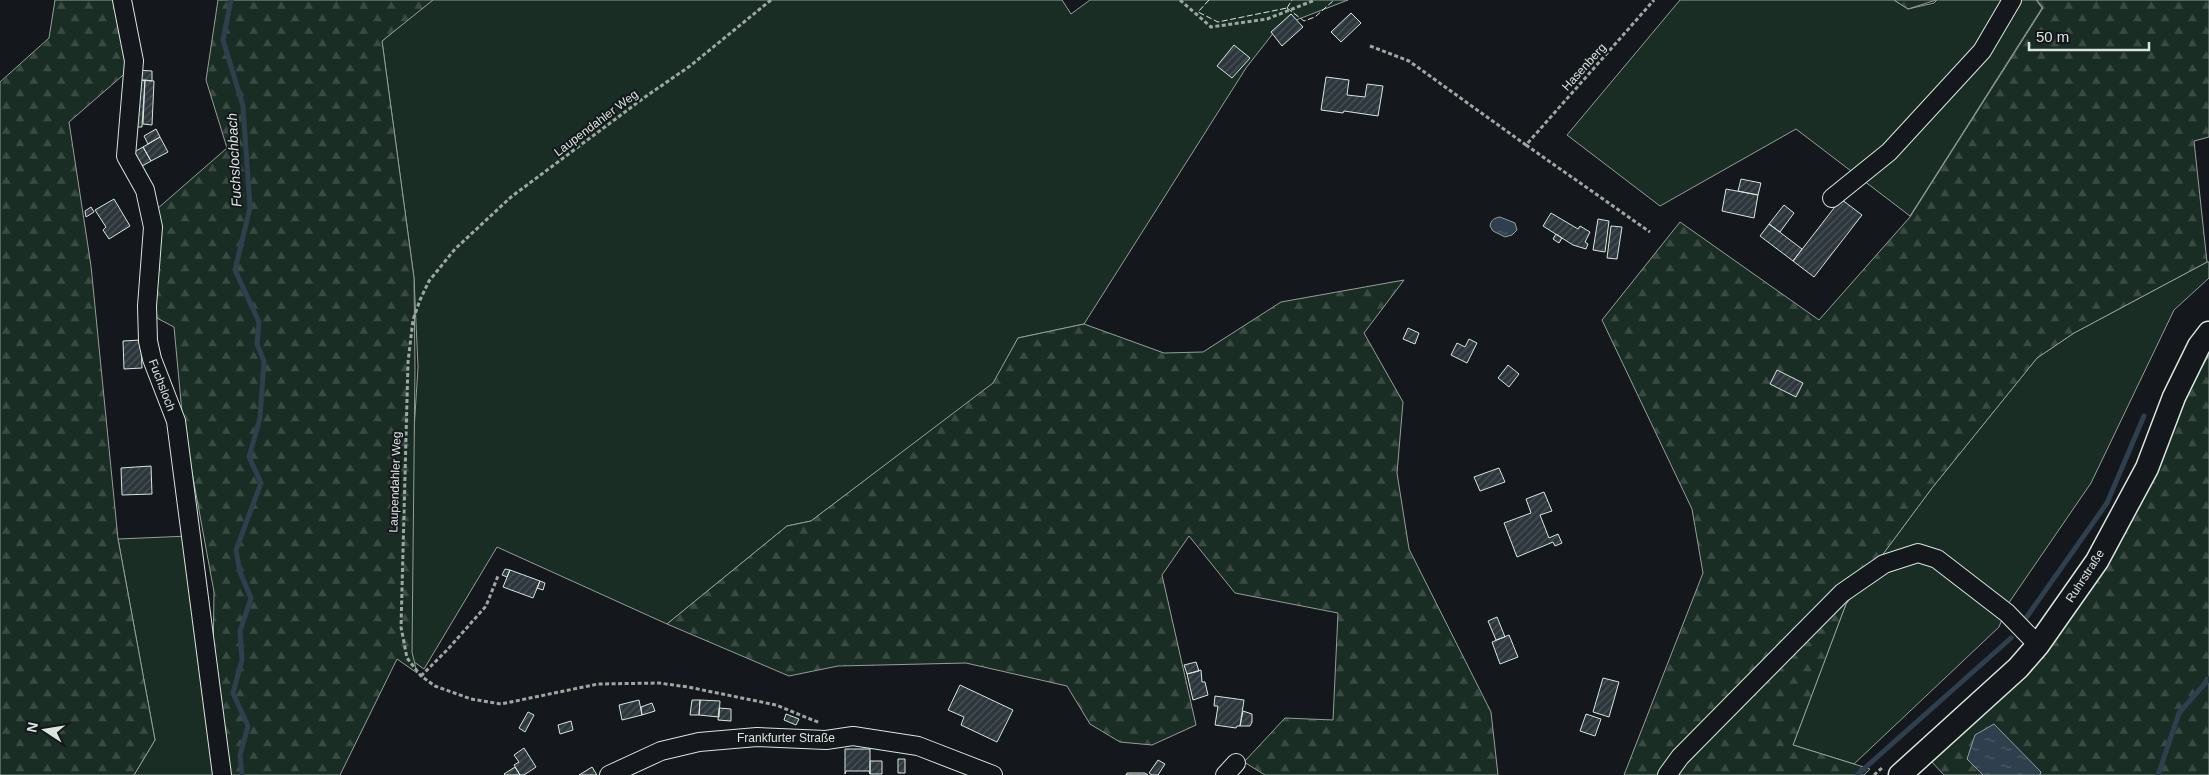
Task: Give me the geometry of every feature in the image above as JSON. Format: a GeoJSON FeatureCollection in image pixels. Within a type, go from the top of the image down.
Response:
{"type":"FeatureCollection","features":[{"type":"Feature","properties":{"kind":"main road","name":"Ruhrstraße"},"geometry":{"type":"LineString","coordinates":[[1894,769],[2018,668],[2038,645],[2102,552],[2147,468],[2174,398],[2209,332]]}},
{"type":"Feature","properties":{"kind":"street","name":"Fuchsloch"},"geometry":{"type":"LineString","coordinates":[[122,0],[134,61],[126,156],[145,190],[153,227],[147,306],[148,340],[152,359],[176,421],[222,775]]}},
{"type":"Feature","properties":{"kind":"street"},"geometry":{"type":"LineString","coordinates":[[1832,198],[1889,152],[1982,51],[2003,19],[2012,0]]}},
{"type":"Feature","properties":{"kind":"street"},"geometry":{"type":"LineString","coordinates":[[1667,775],[1680,757],[1842,593],[1884,564],[1918,553],[1937,559],[2007,613],[2038,645]]}},
{"type":"Feature","properties":{"kind":"street","name":"Frankfurter Straße"},"geometry":{"type":"LineString","coordinates":[[609,775],[661,751],[699,742],[757,737],[826,740],[853,736],[918,746],[993,775]]}},
{"type":"Feature","properties":{"kind":"path","name":"Laupendahler Weg"},"geometry":{"type":"LineString","coordinates":[[771,0],[690,66],[645,97],[494,212],[455,249],[429,281],[413,320],[409,341],[402,509],[401,627],[403,645],[407,658],[421,676],[435,686],[451,693],[486,703],[501,704],[598,684],[631,682],[688,686],[776,705],[853,736]]}},
{"type":"Feature","properties":{"kind":"path"},"geometry":{"type":"LineString","coordinates":[[1180,0],[1211,27],[1267,19],[1315,0]]}},
{"type":"Feature","properties":{"kind":"path","name":"Hasenberg"},"geometry":{"type":"LineString","coordinates":[[1526,145],[1654,0]]}},
{"type":"Feature","properties":{"kind":"path"},"geometry":{"type":"LineString","coordinates":[[1370,46],[1409,61],[1650,232]]}},
{"type":"Feature","properties":{"kind":"path"},"geometry":{"type":"LineString","coordinates":[[421,676],[486,606],[498,576]]}},
{"type":"Feature","properties":{"kind":"path"},"geometry":{"type":"LineString","coordinates":[[1874,775],[1894,769]]}},
{"type":"Feature","properties":{"kind":"green space"},"geometry":{"type":"Polygon","coordinates":[[[55,0],[114,0],[129,70],[69,122],[91,266],[118,539],[155,740],[134,775],[0,775],[0,82],[49,38],[55,0]]]}},
{"type":"Feature","properties":{"kind":"green space"},"geometry":{"type":"Polygon","coordinates":[[[218,0],[433,0],[382,41],[414,278],[412,652],[417,673],[397,659],[340,775],[228,775],[213,665],[214,592],[183,423],[174,327],[153,316],[157,209],[227,148],[206,80],[218,0]]]}},
{"type":"Feature","properties":{"kind":"green space"},"geometry":{"type":"Polygon","coordinates":[[[432,0],[1062,0],[1071,14],[1090,0],[1348,0],[1278,27],[1246,68],[1084,324],[1018,338],[994,383],[811,521],[787,526],[667,624],[497,547],[424,669],[400,652],[418,367],[414,278],[382,41],[432,0]]]}},
{"type":"Feature","properties":{"kind":"green space"},"geometry":{"type":"Polygon","coordinates":[[[1680,0],[1894,0],[1908,9],[1934,3],[1937,0],[2036,0],[2042,8],[1910,216],[1796,129],[1660,206],[1567,135],[1680,0]]]}},
{"type":"Feature","properties":{"kind":"green space"},"geometry":{"type":"Polygon","coordinates":[[[1894,0],[1936,0],[1908,9],[1894,0]]]}},
{"type":"Feature","properties":{"kind":"green space"},"geometry":{"type":"Polygon","coordinates":[[[2037,0],[2209,0],[2209,137],[2194,141],[2207,262],[2074,333],[2037,358],[1932,488],[1846,604],[1793,745],[1870,769],[1864,775],[1624,775],[1703,573],[1692,509],[1602,320],[1680,222],[1819,320],[1910,217],[2043,8],[2037,0]]]}},
{"type":"Feature","properties":{"kind":"green space"},"geometry":{"type":"Polygon","coordinates":[[[2209,262],[2209,278],[2174,310],[2091,483],[2008,604],[1999,627],[1854,764],[1793,745],[1846,604],[1932,488],[2037,358],[2074,333],[2209,262]]]}},
{"type":"Feature","properties":{"kind":"green space"},"geometry":{"type":"Polygon","coordinates":[[[1404,280],[1364,333],[1403,402],[1397,473],[1409,549],[1491,712],[1498,775],[1265,775],[1244,762],[1285,718],[1333,720],[1338,613],[1235,593],[1189,536],[1162,575],[1196,725],[1152,745],[1120,742],[1090,724],[1067,686],[966,663],[838,666],[789,676],[667,624],[787,526],[811,521],[993,383],[1018,338],[1084,324],[1164,353],[1203,352],[1281,302],[1404,280]]]}},
{"type":"Feature","properties":{"kind":"green space"},"geometry":{"type":"Polygon","coordinates":[[[2209,355],[2209,775],[1944,775],[1929,759],[2092,586],[2155,478],[2192,383],[2209,355]]]}},
{"type":"Feature","properties":{"kind":"green space"},"geometry":{"type":"Polygon","coordinates":[[[189,536],[216,775],[134,775],[155,740],[118,539],[189,536]]]}},
{"type":"Feature","properties":{"kind":"water"},"geometry":{"type":"Polygon","coordinates":[[[1500,217],[1515,223],[1517,230],[1512,235],[1505,237],[1493,231],[1490,226],[1491,222],[1500,217]]]}},
{"type":"Feature","properties":{"kind":"water"},"geometry":{"type":"Polygon","coordinates":[[[1994,724],[2041,772],[2040,775],[1983,775],[1967,759],[1975,735],[1994,724]]]}},
{"type":"Feature","properties":{"kind":"building"},"geometry":{"type":"Polygon","coordinates":[[[1351,13],[1361,23],[1341,42],[1331,32],[1351,13]]]}},
{"type":"Feature","properties":{"kind":"building"},"geometry":{"type":"Polygon","coordinates":[[[1291,14],[1303,27],[1282,46],[1271,32],[1291,14]]]}},
{"type":"Feature","properties":{"kind":"building"},"geometry":{"type":"Polygon","coordinates":[[[1234,45],[1250,58],[1232,78],[1217,66],[1234,45]]]}},
{"type":"Feature","properties":{"kind":"building"},"geometry":{"type":"Polygon","coordinates":[[[136,70],[152,71],[152,81],[136,80],[136,70]]]}},
{"type":"Feature","properties":{"kind":"building"},"geometry":{"type":"Polygon","coordinates":[[[1326,77],[1349,80],[1347,95],[1365,97],[1367,84],[1383,86],[1378,116],[1321,110],[1326,77]]]}},
{"type":"Feature","properties":{"kind":"building"},"geometry":{"type":"Polygon","coordinates":[[[135,80],[145,80],[142,127],[133,127],[135,80]]]}},
{"type":"Feature","properties":{"kind":"building"},"geometry":{"type":"Polygon","coordinates":[[[145,80],[154,81],[152,125],[143,124],[145,80]]]}},
{"type":"Feature","properties":{"kind":"building"},"geometry":{"type":"Polygon","coordinates":[[[156,129],[160,137],[148,144],[144,136],[156,129]]]}},
{"type":"Feature","properties":{"kind":"building"},"geometry":{"type":"Polygon","coordinates":[[[160,137],[168,152],[151,161],[143,147],[160,137]]]}},
{"type":"Feature","properties":{"kind":"building"},"geometry":{"type":"Polygon","coordinates":[[[143,147],[151,161],[137,169],[129,155],[143,147]]]}},
{"type":"Feature","properties":{"kind":"building"},"geometry":{"type":"Polygon","coordinates":[[[1741,179],[1761,183],[1758,195],[1738,191],[1741,179]]]}},
{"type":"Feature","properties":{"kind":"building"},"geometry":{"type":"Polygon","coordinates":[[[1726,189],[1758,195],[1754,218],[1722,211],[1726,189]]]}},
{"type":"Feature","properties":{"kind":"building"},"geometry":{"type":"Polygon","coordinates":[[[114,199],[130,226],[109,239],[103,230],[106,227],[95,210],[114,199]]]}},
{"type":"Feature","properties":{"kind":"building"},"geometry":{"type":"Polygon","coordinates":[[[1841,199],[1862,215],[1814,277],[1793,261],[1841,199]]]}},
{"type":"Feature","properties":{"kind":"building"},"geometry":{"type":"Polygon","coordinates":[[[1784,205],[1794,213],[1780,232],[1769,224],[1784,205]]]}},
{"type":"Feature","properties":{"kind":"building"},"geometry":{"type":"Polygon","coordinates":[[[91,207],[94,212],[86,217],[85,211],[91,207]]]}},
{"type":"Feature","properties":{"kind":"building"},"geometry":{"type":"Polygon","coordinates":[[[1551,213],[1578,229],[1580,226],[1590,232],[1585,242],[1588,244],[1586,249],[1573,245],[1543,226],[1551,213]]]}},
{"type":"Feature","properties":{"kind":"building"},"geometry":{"type":"Polygon","coordinates":[[[1598,219],[1609,221],[1605,252],[1593,250],[1598,219]]]}},
{"type":"Feature","properties":{"kind":"building"},"geometry":{"type":"Polygon","coordinates":[[[1769,224],[1802,249],[1793,261],[1760,236],[1769,224]]]}},
{"type":"Feature","properties":{"kind":"building"},"geometry":{"type":"Polygon","coordinates":[[[1611,226],[1622,227],[1617,259],[1607,258],[1611,226]]]}},
{"type":"Feature","properties":{"kind":"building"},"geometry":{"type":"Polygon","coordinates":[[[1556,234],[1562,238],[1559,243],[1553,239],[1556,234]]]}},
{"type":"Feature","properties":{"kind":"building"},"geometry":{"type":"Polygon","coordinates":[[[1408,328],[1419,333],[1415,344],[1403,339],[1408,328]]]}},
{"type":"Feature","properties":{"kind":"building"},"geometry":{"type":"Polygon","coordinates":[[[1469,339],[1477,343],[1467,363],[1451,355],[1457,343],[1465,347],[1469,339]]]}},
{"type":"Feature","properties":{"kind":"building"},"geometry":{"type":"Polygon","coordinates":[[[141,340],[142,368],[124,369],[123,341],[141,340]]]}},
{"type":"Feature","properties":{"kind":"building"},"geometry":{"type":"Polygon","coordinates":[[[1508,365],[1519,374],[1509,387],[1498,378],[1508,365]]]}},
{"type":"Feature","properties":{"kind":"building"},"geometry":{"type":"Polygon","coordinates":[[[1777,370],[1803,383],[1796,397],[1770,384],[1777,370]]]}},
{"type":"Feature","properties":{"kind":"building"},"geometry":{"type":"Polygon","coordinates":[[[151,466],[152,494],[122,495],[121,468],[151,466]]]}},
{"type":"Feature","properties":{"kind":"building"},"geometry":{"type":"Polygon","coordinates":[[[1499,468],[1505,482],[1480,491],[1474,477],[1499,468]]]}},
{"type":"Feature","properties":{"kind":"building"},"geometry":{"type":"Polygon","coordinates":[[[1544,492],[1552,511],[1540,515],[1549,538],[1558,534],[1562,543],[1555,546],[1553,542],[1517,557],[1504,523],[1531,513],[1526,499],[1544,492]]]}},
{"type":"Feature","properties":{"kind":"building"},"geometry":{"type":"Polygon","coordinates":[[[505,569],[510,570],[507,577],[502,575],[505,569]]]}},
{"type":"Feature","properties":{"kind":"building"},"geometry":{"type":"Polygon","coordinates":[[[510,570],[540,581],[533,598],[503,587],[510,570]]]}},
{"type":"Feature","properties":{"kind":"building"},"geometry":{"type":"Polygon","coordinates":[[[540,581],[545,583],[543,590],[537,588],[540,581]]]}},
{"type":"Feature","properties":{"kind":"building"},"geometry":{"type":"Polygon","coordinates":[[[1497,617],[1505,637],[1496,640],[1488,621],[1497,617]]]}},
{"type":"Feature","properties":{"kind":"building"},"geometry":{"type":"Polygon","coordinates":[[[1509,635],[1518,657],[1500,664],[1492,642],[1509,635]]]}},
{"type":"Feature","properties":{"kind":"building"},"geometry":{"type":"Polygon","coordinates":[[[1196,662],[1199,671],[1187,674],[1184,665],[1196,662]]]}},
{"type":"Feature","properties":{"kind":"building"},"geometry":{"type":"Polygon","coordinates":[[[1201,670],[1202,682],[1205,682],[1208,695],[1193,700],[1187,674],[1201,670]]]}},
{"type":"Feature","properties":{"kind":"building"},"geometry":{"type":"Polygon","coordinates":[[[1603,678],[1619,682],[1609,717],[1593,712],[1603,678]]]}},
{"type":"Feature","properties":{"kind":"building"},"geometry":{"type":"Polygon","coordinates":[[[960,685],[1013,710],[997,742],[961,725],[964,717],[948,710],[960,685]]]}},
{"type":"Feature","properties":{"kind":"building"},"geometry":{"type":"Polygon","coordinates":[[[1215,696],[1244,700],[1240,726],[1236,728],[1215,725],[1218,706],[1214,706],[1215,696]]]}},
{"type":"Feature","properties":{"kind":"building"},"geometry":{"type":"Polygon","coordinates":[[[639,700],[642,715],[622,720],[619,705],[639,700]]]}},
{"type":"Feature","properties":{"kind":"building"},"geometry":{"type":"Polygon","coordinates":[[[692,700],[700,700],[699,715],[690,715],[692,700]]]}},
{"type":"Feature","properties":{"kind":"building"},"geometry":{"type":"Polygon","coordinates":[[[700,700],[720,701],[719,717],[699,715],[700,700]]]}},
{"type":"Feature","properties":{"kind":"building"},"geometry":{"type":"Polygon","coordinates":[[[652,703],[655,711],[642,715],[641,707],[652,703]]]}},
{"type":"Feature","properties":{"kind":"building"},"geometry":{"type":"Polygon","coordinates":[[[719,708],[731,709],[731,721],[718,720],[719,708]]]}},
{"type":"Feature","properties":{"kind":"building"},"geometry":{"type":"Polygon","coordinates":[[[1243,711],[1252,714],[1250,726],[1240,726],[1243,711]]]}},
{"type":"Feature","properties":{"kind":"building"},"geometry":{"type":"Polygon","coordinates":[[[528,712],[534,715],[525,732],[519,728],[528,712]]]}},
{"type":"Feature","properties":{"kind":"building"},"geometry":{"type":"Polygon","coordinates":[[[786,714],[799,719],[796,725],[784,720],[786,714]]]}},
{"type":"Feature","properties":{"kind":"building"},"geometry":{"type":"Polygon","coordinates":[[[1586,714],[1601,719],[1595,736],[1580,731],[1586,714]]]}},
{"type":"Feature","properties":{"kind":"building"},"geometry":{"type":"Polygon","coordinates":[[[571,721],[573,730],[560,734],[558,725],[571,721]]]}},
{"type":"Feature","properties":{"kind":"building"},"geometry":{"type":"Polygon","coordinates":[[[524,748],[536,767],[524,775],[520,775],[514,765],[519,762],[514,755],[524,748]]]}},
{"type":"Feature","properties":{"kind":"building"},"geometry":{"type":"Polygon","coordinates":[[[845,749],[870,749],[870,774],[869,771],[846,771],[845,774],[845,749]]]}},
{"type":"Feature","properties":{"kind":"building"},"geometry":{"type":"Polygon","coordinates":[[[898,759],[905,759],[905,773],[898,773],[898,759]]]}},
{"type":"Feature","properties":{"kind":"building"},"geometry":{"type":"Polygon","coordinates":[[[1158,760],[1165,764],[1158,775],[1152,775],[1149,773],[1158,760]]]}},
{"type":"Feature","properties":{"kind":"building"},"geometry":{"type":"Polygon","coordinates":[[[870,761],[882,761],[882,774],[870,774],[870,761]]]}},
{"type":"Feature","properties":{"kind":"building"},"geometry":{"type":"Polygon","coordinates":[[[515,767],[520,775],[504,774],[515,767]]]}},
{"type":"Feature","properties":{"kind":"building"},"geometry":{"type":"Polygon","coordinates":[[[592,767],[597,775],[579,775],[592,767]]]}},
{"type":"Feature","properties":{"kind":"building"},"geometry":{"type":"Polygon","coordinates":[[[1127,773],[1145,773],[1148,775],[1126,775],[1127,773]]]}},
{"type":"Feature","properties":{"kind":"waterway","name":"Fuchslochbach"},"geometry":{"type":"LineString","coordinates":[[231,0],[223,40],[243,106],[250,208],[235,270],[259,322],[257,344],[264,361],[260,418],[249,457],[261,483],[236,550],[240,572],[251,598],[240,631],[242,660],[233,693],[248,726],[240,755],[242,775]]}},
{"type":"Feature","properties":{"kind":"waterway"},"geometry":{"type":"LineString","coordinates":[[2026,618],[2107,503],[2144,416]]}},
{"type":"Feature","properties":{"kind":"waterway"},"geometry":{"type":"LineString","coordinates":[[1857,775],[2011,638]]}},
{"type":"Feature","properties":{"kind":"waterway"},"geometry":{"type":"LineString","coordinates":[[2158,775],[2179,713],[2209,679]]}},
{"type":"Feature","properties":{"kind":"fence"},"geometry":{"type":"LineString","coordinates":[[1209,0],[1198,12],[1218,22],[1287,8]]}},
{"type":"Feature","properties":{"kind":"fence"},"geometry":{"type":"LineString","coordinates":[[1287,8],[1292,0]]}},
{"type":"Feature","properties":{"kind":"fence"},"geometry":{"type":"LineString","coordinates":[[1287,8],[1304,21],[1315,17],[1334,0]]}}]}
